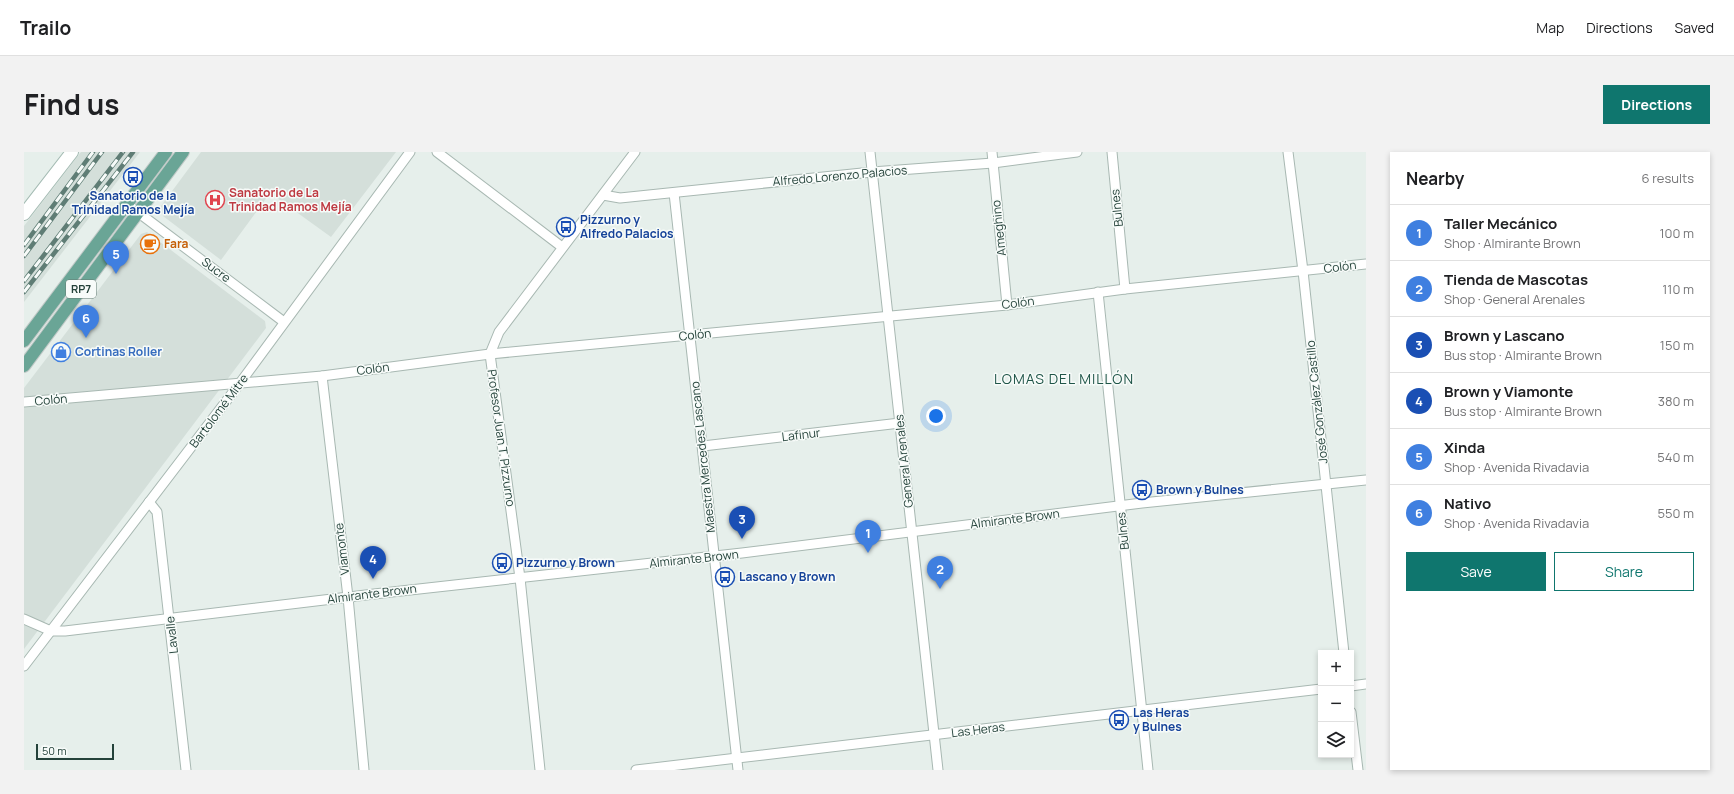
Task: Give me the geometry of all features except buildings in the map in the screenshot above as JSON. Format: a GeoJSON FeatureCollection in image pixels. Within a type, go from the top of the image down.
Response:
{"type":"FeatureCollection","features":[{"type":"Feature","properties":{"kind":"main road"},"geometry":{"type":"LineString","coordinates":[[24,214],[72,152]]}},
{"type":"Feature","properties":{"kind":"main road","name":"RP7"},"geometry":{"type":"LineString","coordinates":[[24,341],[166,152]]}},
{"type":"Feature","properties":{"kind":"main road","name":"RP7"},"geometry":{"type":"LineString","coordinates":[[24,366],[183,152]]}},
{"type":"Feature","properties":{"kind":"street","name":"Bartolomé Mitre"},"geometry":{"type":"LineString","coordinates":[[24,666],[240,383],[410,152]]}},
{"type":"Feature","properties":{"kind":"street"},"geometry":{"type":"LineString","coordinates":[[437,152],[562,247]]}},
{"type":"Feature","properties":{"kind":"street","name":"Profesor Juan T. Pizzurno"},"geometry":{"type":"LineString","coordinates":[[540,770],[520,578],[490,354],[499,332],[635,152]]}},
{"type":"Feature","properties":{"kind":"street","name":"General Arenales"},"geometry":{"type":"LineString","coordinates":[[870,152],[938,770]]}},
{"type":"Feature","properties":{"kind":"street","name":"Ameghino"},"geometry":{"type":"LineString","coordinates":[[992,152],[1007,305]]}},
{"type":"Feature","properties":{"kind":"street","name":"Alfredo Lorenzo Palacios"},"geometry":{"type":"LineString","coordinates":[[603,195],[620,198],[872,172],[993,163],[1076,152]]}},
{"type":"Feature","properties":{"kind":"street","name":"Bulnes"},"geometry":{"type":"LineString","coordinates":[[1112,152],[1125,289]]}},
{"type":"Feature","properties":{"kind":"street","name":"José González Castillo"},"geometry":{"type":"LineString","coordinates":[[1288,152],[1303,272],[1344,650]]}},
{"type":"Feature","properties":{"kind":"street","name":"Maestra Mercedes Lascano"},"geometry":{"type":"LineString","coordinates":[[674,193],[703,446],[713,556],[738,770]]}},
{"type":"Feature","properties":{"kind":"street","name":"Sucre"},"geometry":{"type":"LineString","coordinates":[[127,204],[284,322]]}},
{"type":"Feature","properties":{"kind":"street","name":"Colón"},"geometry":{"type":"LineString","coordinates":[[24,402],[322,376],[490,354],[888,315],[1007,305],[1098,292],[1303,272],[1366,264]]}},
{"type":"Feature","properties":{"kind":"street","name":"Bulnes"},"geometry":{"type":"LineString","coordinates":[[1098,292],[1148,770]]}},
{"type":"Feature","properties":{"kind":"street","name":"Viamonte"},"geometry":{"type":"LineString","coordinates":[[322,376],[348,597],[364,770]]}},
{"type":"Feature","properties":{"kind":"street","name":"Lafinur"},"geometry":{"type":"LineString","coordinates":[[703,446],[900,423]]}},
{"type":"Feature","properties":{"kind":"street","name":"Almirante Brown"},"geometry":{"type":"LineString","coordinates":[[24,619],[51,631],[65,631],[348,597],[713,556],[1121,506],[1366,480]]}},
{"type":"Feature","properties":{"kind":"street","name":"Lavalle"},"geometry":{"type":"LineString","coordinates":[[149,502],[157,512],[186,770]]}},
{"type":"Feature","properties":{"kind":"street"},"geometry":{"type":"LineString","coordinates":[[1354,686],[1366,684]]}},
{"type":"Feature","properties":{"kind":"street","name":"Las Heras"},"geometry":{"type":"LineString","coordinates":[[636,770],[934,736],[1318,689]]}},
{"type":"Feature","properties":{"kind":"street"},"geometry":{"type":"LineString","coordinates":[[1352,722],[1358,770]]}},
{"type":"Feature","properties":{"kind":"shaded area"},"geometry":{"type":"Polygon","coordinates":[[[81,152],[140,152],[24,302],[24,226],[81,152]]]}},
{"type":"Feature","properties":{"kind":"shaded area"},"geometry":{"type":"Polygon","coordinates":[[[201,152],[396,152],[331,237],[270,193],[221,260],[163,216],[161,206],[201,152]]]}},
{"type":"Feature","properties":{"kind":"shaded area"},"geometry":{"type":"Polygon","coordinates":[[[147,232],[265,321],[266,328],[24,649],[24,388],[141,234],[147,232]]]}},
{"type":"Feature","properties":{"kind":"railway"},"geometry":{"type":"LineString","coordinates":[[24,245],[93,152]]}},
{"type":"Feature","properties":{"kind":"railway"},"geometry":{"type":"LineString","coordinates":[[24,256],[102,152]]}},
{"type":"Feature","properties":{"kind":"railway"},"geometry":{"type":"LineString","coordinates":[[24,281],[123,152]]}},
{"type":"Feature","properties":{"kind":"railway"},"geometry":{"type":"LineString","coordinates":[[24,292],[133,152]]}},
{"type":"Feature","properties":{"kind":"place","name":"Sanatorio de la Trinidad Ramos Mejía"},"geometry":{"type":"Point","coordinates":[133,177]}},
{"type":"Feature","properties":{"kind":"place","name":"Sanatorio de La Trinidad Ramos Mejía"},"geometry":{"type":"Point","coordinates":[215,200]}},
{"type":"Feature","properties":{"kind":"place","name":"Pizzurno y Alfredo Palacios"},"geometry":{"type":"Point","coordinates":[566,227]}},
{"type":"Feature","properties":{"kind":"place","name":"Fara"},"geometry":{"type":"Point","coordinates":[150,244]}},
{"type":"Feature","properties":{"kind":"place","name":"Xinda"},"geometry":{"type":"Point","coordinates":[116,274]}},
{"type":"Feature","properties":{"kind":"place","name":"Nativo"},"geometry":{"type":"Point","coordinates":[86,338]}},
{"type":"Feature","properties":{"kind":"place","name":"Cortinas Roller"},"geometry":{"type":"Point","coordinates":[61,352]}},
{"type":"Feature","properties":{"kind":"place","name":"Brown y Bulnes"},"geometry":{"type":"Point","coordinates":[1142,490]}},
{"type":"Feature","properties":{"kind":"place","name":"Brown y Lascano"},"geometry":{"type":"Point","coordinates":[742,539]}},
{"type":"Feature","properties":{"kind":"place","name":"Taller Mecánico"},"geometry":{"type":"Point","coordinates":[868,553]}},
{"type":"Feature","properties":{"kind":"place","name":"Pizzurno y Brown"},"geometry":{"type":"Point","coordinates":[502,563]}},
{"type":"Feature","properties":{"kind":"place","name":"Lascano y Brown"},"geometry":{"type":"Point","coordinates":[725,577]}},
{"type":"Feature","properties":{"kind":"place","name":"Brown y Viamonte"},"geometry":{"type":"Point","coordinates":[373,579]}},
{"type":"Feature","properties":{"kind":"place","name":"Tienda de Mascotas"},"geometry":{"type":"Point","coordinates":[940,589]}},
{"type":"Feature","properties":{"kind":"place","name":"Las Heras y Bulnes"},"geometry":{"type":"Point","coordinates":[1119,720]}},
{"type":"Feature","properties":{"kind":"district","name":"LOMAS DEL MILLÓN"},"geometry":{"type":"Point","coordinates":[1064,379]}}]}
